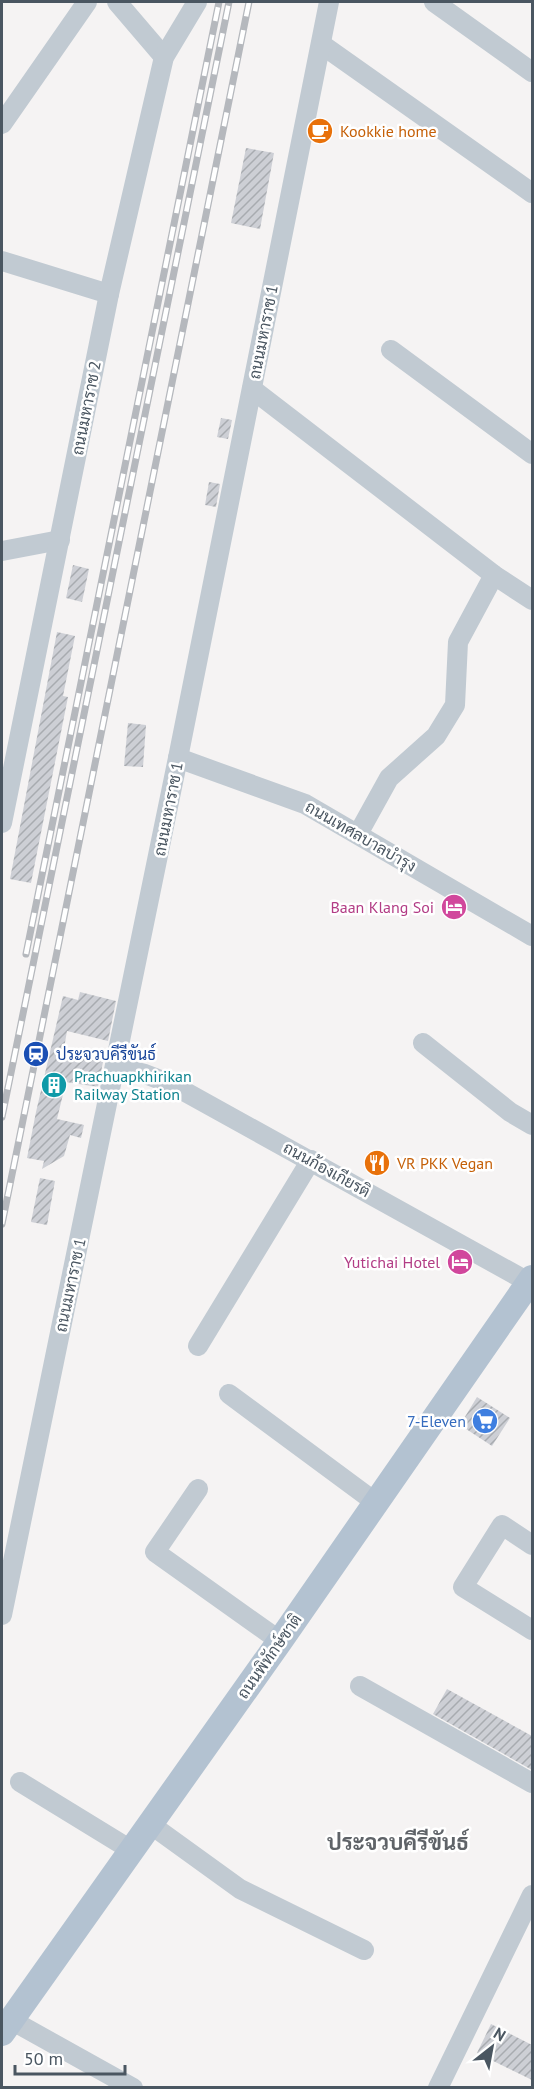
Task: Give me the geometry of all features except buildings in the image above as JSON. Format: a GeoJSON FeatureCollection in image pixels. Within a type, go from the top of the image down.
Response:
{"type":"FeatureCollection","features":[{"type":"Feature","properties":{"kind":"main road","name":"ถนนพิทักษ์ชาติ"},"geometry":{"type":"LineString","coordinates":[[6,2026],[532,1281]]}},
{"type":"Feature","properties":{"kind":"street"},"geometry":{"type":"LineString","coordinates":[[3,119],[87,2]]}},
{"type":"Feature","properties":{"kind":"street"},"geometry":{"type":"LineString","coordinates":[[117,2],[164,57]]}},
{"type":"Feature","properties":{"kind":"street","name":"ถนนมหาราช 2"},"geometry":{"type":"LineString","coordinates":[[2,823],[109,294],[164,57],[197,2]]}},
{"type":"Feature","properties":{"kind":"street","name":"ถนนมหาราช 1"},"geometry":{"type":"LineString","coordinates":[[2,1615],[116,1068],[329,2]]}},
{"type":"Feature","properties":{"kind":"street"},"geometry":{"type":"LineString","coordinates":[[434,2],[532,72]]}},
{"type":"Feature","properties":{"kind":"street"},"geometry":{"type":"LineString","coordinates":[[321,44],[532,193]]}},
{"type":"Feature","properties":{"kind":"street"},"geometry":{"type":"LineString","coordinates":[[2,261],[109,294]]}},
{"type":"Feature","properties":{"kind":"street"},"geometry":{"type":"LineString","coordinates":[[391,350],[532,454]]}},
{"type":"Feature","properties":{"kind":"street"},"geometry":{"type":"LineString","coordinates":[[252,388],[494,575],[532,600]]}},
{"type":"Feature","properties":{"kind":"street"},"geometry":{"type":"LineString","coordinates":[[2,551],[60,540]]}},
{"type":"Feature","properties":{"kind":"street"},"geometry":{"type":"LineString","coordinates":[[358,834],[390,778],[436,736],[455,705],[458,642],[494,575]]}},
{"type":"Feature","properties":{"kind":"street","name":"ถนนเทศลบาลบำรุง"},"geometry":{"type":"LineString","coordinates":[[178,758],[305,804],[532,936]]}},
{"type":"Feature","properties":{"kind":"street"},"geometry":{"type":"LineString","coordinates":[[423,1043],[510,1113],[532,1125]]}},
{"type":"Feature","properties":{"kind":"street","name":"ถนนก้องเกียรติ"},"geometry":{"type":"LineString","coordinates":[[116,1068],[145,1074],[171,1084],[532,1281]]}},
{"type":"Feature","properties":{"kind":"street"},"geometry":{"type":"LineString","coordinates":[[198,1346],[311,1160]]}},
{"type":"Feature","properties":{"kind":"street"},"geometry":{"type":"LineString","coordinates":[[229,1394],[375,1502]]}},
{"type":"Feature","properties":{"kind":"street"},"geometry":{"type":"LineString","coordinates":[[198,1489],[156,1552],[280,1641]]}},
{"type":"Feature","properties":{"kind":"street"},"geometry":{"type":"LineString","coordinates":[[532,1545],[502,1525],[463,1587],[532,1630]]}},
{"type":"Feature","properties":{"kind":"street"},"geometry":{"type":"LineString","coordinates":[[360,1686],[532,1783]]}},
{"type":"Feature","properties":{"kind":"street"},"geometry":{"type":"LineString","coordinates":[[20,1782],[131,1850]]}},
{"type":"Feature","properties":{"kind":"street"},"geometry":{"type":"LineString","coordinates":[[150,1824],[240,1889],[364,1950]]}},
{"type":"Feature","properties":{"kind":"street"},"geometry":{"type":"LineString","coordinates":[[438,2088],[528,1918],[532,1895]]}},
{"type":"Feature","properties":{"kind":"street"},"geometry":{"type":"LineString","coordinates":[[6,2026],[133,2088]]}},
{"type":"Feature","properties":{"kind":"railway"},"geometry":{"type":"LineString","coordinates":[[26,954],[219,2]]}},
{"type":"Feature","properties":{"kind":"railway"},"geometry":{"type":"LineString","coordinates":[[2,1117],[229,2]]}},
{"type":"Feature","properties":{"kind":"railway"},"geometry":{"type":"LineString","coordinates":[[2,1224],[249,2]]}},
{"type":"Feature","properties":{"kind":"place","name":"Kookkie home"},"geometry":{"type":"Point","coordinates":[320,131]}},
{"type":"Feature","properties":{"kind":"place","name":"Baan Klang Soi"},"geometry":{"type":"Point","coordinates":[454,907]}},
{"type":"Feature","properties":{"kind":"place","name":"ประจวบคีรีขันธ์"},"geometry":{"type":"Point","coordinates":[36,1054]}},
{"type":"Feature","properties":{"kind":"place","name":"Prachuapkhirikan Railway Station"},"geometry":{"type":"Point","coordinates":[54,1085]}},
{"type":"Feature","properties":{"kind":"place","name":"VR PKK Vegan"},"geometry":{"type":"Point","coordinates":[377,1163]}},
{"type":"Feature","properties":{"kind":"place","name":"Yutichai Hotel"},"geometry":{"type":"Point","coordinates":[460,1262]}},
{"type":"Feature","properties":{"kind":"place","name":"7-Eleven"},"geometry":{"type":"Point","coordinates":[485,1421]}},
{"type":"Feature","properties":{"kind":"district","name":"ประจวบคีรีขันธ์"},"geometry":{"type":"Point","coordinates":[398,1842]}}]}
